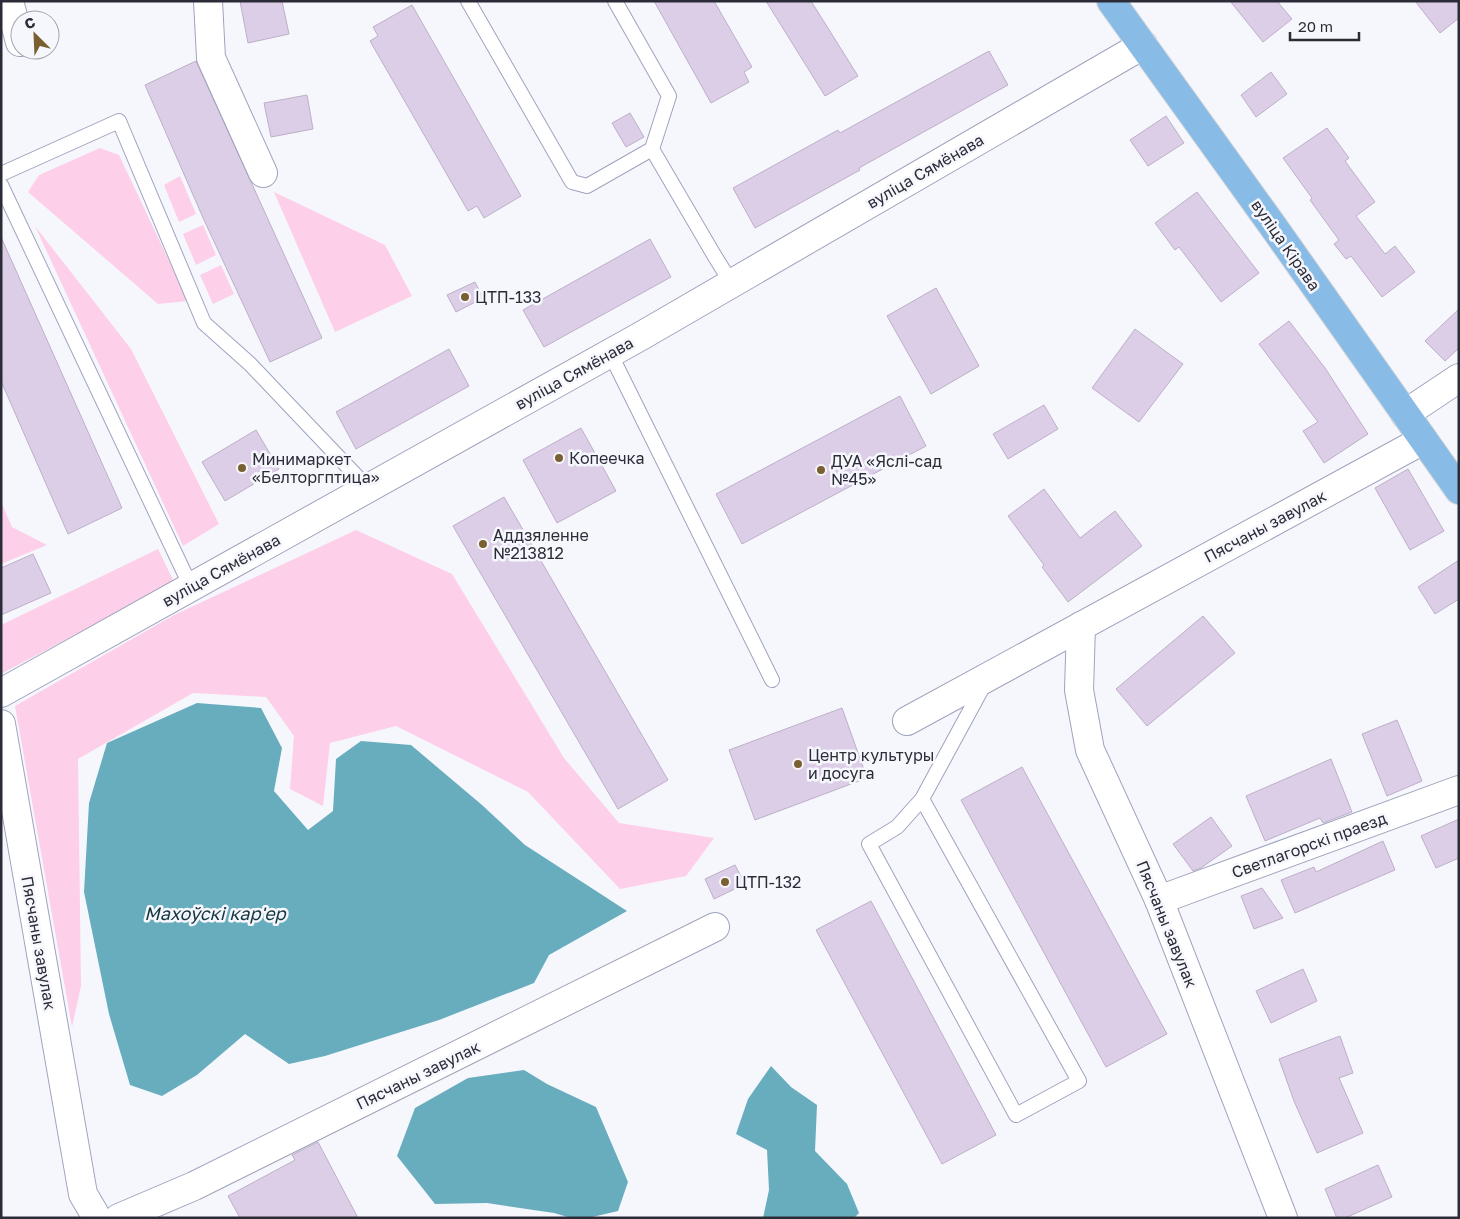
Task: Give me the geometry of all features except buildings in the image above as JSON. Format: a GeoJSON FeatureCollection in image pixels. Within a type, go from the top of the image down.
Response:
{"type":"FeatureCollection","features":[{"type":"Feature","properties":{"kind":"main road","name":"вуліца Кірава"},"geometry":{"type":"LineString","coordinates":[[1111,1],[1459,490]]}},
{"type":"Feature","properties":{"kind":"street"},"geometry":{"type":"LineString","coordinates":[[208,1],[211,58],[263,174]]}},
{"type":"Feature","properties":{"kind":"street","name":"вуліца Сямёнава"},"geometry":{"type":"LineString","coordinates":[[1,693],[732,284],[1143,45]]}},
{"type":"Feature","properties":{"kind":"street"},"geometry":{"type":"LineString","coordinates":[[1405,414],[1459,378]]}},
{"type":"Feature","properties":{"kind":"street","name":"Пясчаны завулак"},"geometry":{"type":"LineString","coordinates":[[907,721],[1423,440]]}},
{"type":"Feature","properties":{"kind":"street","name":"Пясчаны завулак"},"geometry":{"type":"LineString","coordinates":[[1081,626],[1079,690],[1090,750],[1159,900],[1284,1218]]}},
{"type":"Feature","properties":{"kind":"street","name":"Пясчаны завулак"},"geometry":{"type":"LineString","coordinates":[[1,724],[83,1194],[97,1218]]}},
{"type":"Feature","properties":{"kind":"street","name":"Светлагорскі праезд"},"geometry":{"type":"LineString","coordinates":[[1159,900],[1459,790]]}},
{"type":"Feature","properties":{"kind":"street","name":"Пясчаны завулак"},"geometry":{"type":"LineString","coordinates":[[119,1218],[194,1186],[715,927]]}},
{"type":"Feature","properties":{"kind":"lane"},"geometry":{"type":"LineString","coordinates":[[468,1],[572,182],[587,186],[652,149],[668,96],[615,1]]}},
{"type":"Feature","properties":{"kind":"lane"},"geometry":{"type":"LineString","coordinates":[[1,174],[120,122],[204,323],[250,364],[368,488]]}},
{"type":"Feature","properties":{"kind":"lane"},"geometry":{"type":"LineString","coordinates":[[652,149],[732,284]]}},
{"type":"Feature","properties":{"kind":"lane"},"geometry":{"type":"LineString","coordinates":[[1,185],[190,587]]}},
{"type":"Feature","properties":{"kind":"lane"},"geometry":{"type":"LineString","coordinates":[[610,353],[772,680]]}},
{"type":"Feature","properties":{"kind":"lane"},"geometry":{"type":"LineString","coordinates":[[922,800],[1079,1081],[1016,1115],[869,844],[897,827],[922,800],[989,676]]}},
{"type":"Feature","properties":{"kind":"shaded area"},"geometry":{"type":"Polygon","coordinates":[[[100,148],[119,155],[188,301],[158,304],[28,192],[39,175],[100,148]]]}},
{"type":"Feature","properties":{"kind":"shaded area"},"geometry":{"type":"Polygon","coordinates":[[[180,176],[196,214],[179,222],[164,185],[180,176]]]}},
{"type":"Feature","properties":{"kind":"shaded area"},"geometry":{"type":"Polygon","coordinates":[[[274,192],[385,245],[412,296],[335,332],[274,192]]]}},
{"type":"Feature","properties":{"kind":"shaded area"},"geometry":{"type":"Polygon","coordinates":[[[203,225],[216,255],[196,265],[183,234],[203,225]]]}},
{"type":"Feature","properties":{"kind":"shaded area"},"geometry":{"type":"Polygon","coordinates":[[[35,226],[131,349],[219,524],[183,546],[35,226]]]}},
{"type":"Feature","properties":{"kind":"shaded area"},"geometry":{"type":"Polygon","coordinates":[[[221,265],[234,294],[213,304],[200,275],[221,265]]]}},
{"type":"Feature","properties":{"kind":"shaded area"},"geometry":{"type":"Polygon","coordinates":[[[1,502],[12,527],[47,545],[1,564],[1,502]]]}},
{"type":"Feature","properties":{"kind":"shaded area"},"geometry":{"type":"Polygon","coordinates":[[[356,530],[452,574],[564,758],[619,823],[714,838],[686,876],[620,889],[528,792],[396,726],[330,743],[323,806],[290,789],[294,736],[266,697],[193,693],[78,759],[81,986],[72,1027],[15,706],[174,615],[356,530]]]}},
{"type":"Feature","properties":{"kind":"shaded area"},"geometry":{"type":"Polygon","coordinates":[[[158,549],[174,582],[1,674],[1,625],[158,549]]]}},
{"type":"Feature","properties":{"kind":"water","name":"Махоўскі кар'ер"},"geometry":{"type":"Polygon","coordinates":[[[197,703],[261,708],[282,748],[274,791],[308,830],[333,811],[336,759],[361,741],[411,745],[482,805],[525,845],[627,911],[549,955],[534,983],[439,1020],[325,1056],[289,1064],[245,1034],[197,1075],[162,1096],[130,1085],[109,1014],[84,892],[89,803],[107,743],[197,703]]]}},
{"type":"Feature","properties":{"kind":"water"},"geometry":{"type":"Polygon","coordinates":[[[771,1066],[791,1087],[817,1105],[815,1151],[847,1184],[859,1213],[854,1218],[763,1218],[769,1190],[767,1150],[736,1134],[748,1099],[771,1066]]]}},
{"type":"Feature","properties":{"kind":"water"},"geometry":{"type":"Polygon","coordinates":[[[524,1070],[547,1084],[596,1107],[628,1182],[618,1211],[588,1218],[571,1218],[554,1213],[487,1203],[435,1204],[397,1156],[415,1108],[468,1078],[524,1070]]]}},
{"type":"Feature","properties":{"kind":"place","name":"ЦТП-133"},"geometry":{"type":"Point","coordinates":[465,297]}},
{"type":"Feature","properties":{"kind":"place","name":"Копеечка"},"geometry":{"type":"Point","coordinates":[559,458]}},
{"type":"Feature","properties":{"kind":"place","name":"Минимаркет «Белторгптица»"},"geometry":{"type":"Point","coordinates":[242,468]}},
{"type":"Feature","properties":{"kind":"place","name":"ДУА «Яслі-сад №45»"},"geometry":{"type":"Point","coordinates":[821,470]}},
{"type":"Feature","properties":{"kind":"place","name":"Аддзяленне №213812"},"geometry":{"type":"Point","coordinates":[483,544]}},
{"type":"Feature","properties":{"kind":"place","name":"Центр культуры и досуга"},"geometry":{"type":"Point","coordinates":[798,764]}},
{"type":"Feature","properties":{"kind":"place","name":"ЦТП-132"},"geometry":{"type":"Point","coordinates":[725,882]}}]}
